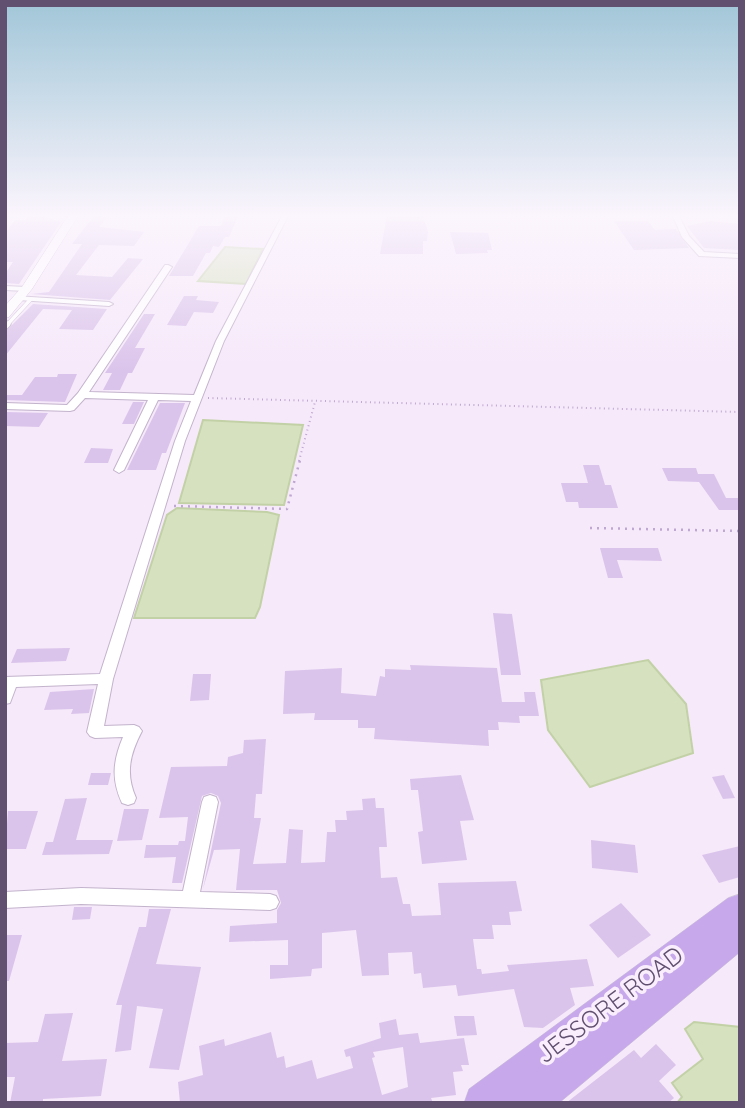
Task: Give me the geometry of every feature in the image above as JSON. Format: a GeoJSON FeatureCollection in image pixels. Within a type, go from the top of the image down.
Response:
{"type":"FeatureCollection","features":[{"type":"Feature","properties":{"kind":"highway","name":"JESSORE ROAD"},"geometry":{"type":"LineString","coordinates":[[482,1103],[740,909]]}},
{"type":"Feature","properties":{"kind":"highway","name":"JESSORE ROAD"},"geometry":{"type":"LineString","coordinates":[[528,1103],[740,931]]}},
{"type":"Feature","properties":{"kind":"main road"},"geometry":{"type":"LineString","coordinates":[[5,314],[25,295],[42,268]]}},
{"type":"Feature","properties":{"kind":"street"},"geometry":{"type":"LineString","coordinates":[[5,406],[71,408],[168,268]]}},
{"type":"Feature","properties":{"kind":"street"},"geometry":{"type":"LineString","coordinates":[[128,799],[121,784],[121,759],[134,731],[95,732],[106,679],[197,398],[220,341],[258,268]]}},
{"type":"Feature","properties":{"kind":"street"},"geometry":{"type":"LineString","coordinates":[[5,288],[25,295],[109,304]]}},
{"type":"Feature","properties":{"kind":"street"},"geometry":{"type":"LineString","coordinates":[[82,395],[197,398]]}},
{"type":"Feature","properties":{"kind":"street"},"geometry":{"type":"LineString","coordinates":[[118,470],[154,397]]}},
{"type":"Feature","properties":{"kind":"street"},"geometry":{"type":"LineString","coordinates":[[5,699],[8,682],[106,679]]}},
{"type":"Feature","properties":{"kind":"street"},"geometry":{"type":"LineString","coordinates":[[190,900],[210,802]]}},
{"type":"Feature","properties":{"kind":"street"},"geometry":{"type":"LineString","coordinates":[[5,900],[81,896],[270,902]]}},
{"type":"Feature","properties":{"kind":"lane"},"geometry":{"type":"LineString","coordinates":[[5,327],[25,295]]}},
{"type":"Feature","properties":{"kind":"path"},"geometry":{"type":"LineString","coordinates":[[197,398],[740,412]]}},
{"type":"Feature","properties":{"kind":"path"},"geometry":{"type":"LineString","coordinates":[[160,506],[288,509],[315,402]]}},
{"type":"Feature","properties":{"kind":"path"},"geometry":{"type":"LineString","coordinates":[[590,528],[740,531]]}},
{"type":"Feature","properties":{"kind":"shaded area"},"geometry":{"type":"Polygon","coordinates":[[[209,268],[254,268],[246,284],[198,281],[209,268]]]}},
{"type":"Feature","properties":{"kind":"shaded area"},"geometry":{"type":"Polygon","coordinates":[[[203,420],[303,425],[284,505],[179,503],[203,420]]]}},
{"type":"Feature","properties":{"kind":"shaded area"},"geometry":{"type":"Polygon","coordinates":[[[177,508],[267,512],[279,515],[260,607],[255,618],[134,618],[167,515],[177,508]]]}},
{"type":"Feature","properties":{"kind":"shaded area"},"geometry":{"type":"Polygon","coordinates":[[[648,660],[686,704],[693,753],[590,787],[548,730],[541,680],[648,660]]]}},
{"type":"Feature","properties":{"kind":"shaded area"},"geometry":{"type":"Polygon","coordinates":[[[694,1022],[740,1027],[740,1103],[677,1103],[682,1097],[672,1083],[703,1059],[685,1029],[694,1022]]]}},
{"type":"Feature","properties":{"kind":"building"},"geometry":{"type":"Polygon","coordinates":[[[9,268],[30,268],[19,284],[5,283],[5,274],[9,268]]]}},
{"type":"Feature","properties":{"kind":"building"},"geometry":{"type":"Polygon","coordinates":[[[66,268],[82,268],[76,275],[112,277],[120,268],[136,268],[110,300],[31,294],[49,292],[66,268]]]}},
{"type":"Feature","properties":{"kind":"building"},"geometry":{"type":"Polygon","coordinates":[[[174,268],[198,268],[193,276],[169,276],[174,268]]]}},
{"type":"Feature","properties":{"kind":"building"},"geometry":{"type":"Polygon","coordinates":[[[184,296],[198,296],[196,300],[219,302],[213,313],[194,312],[186,326],[167,325],[184,296]]]}},
{"type":"Feature","properties":{"kind":"building"},"geometry":{"type":"Polygon","coordinates":[[[33,304],[107,309],[93,330],[59,329],[72,310],[43,309],[5,356],[5,332],[33,304]]]}},
{"type":"Feature","properties":{"kind":"building"},"geometry":{"type":"Polygon","coordinates":[[[144,314],[155,314],[135,348],[145,348],[132,373],[128,373],[120,390],[103,390],[112,373],[105,373],[144,314]]]}},
{"type":"Feature","properties":{"kind":"building"},"geometry":{"type":"Polygon","coordinates":[[[58,374],[77,374],[65,402],[5,400],[5,395],[22,395],[35,377],[57,377],[58,374]]]}},
{"type":"Feature","properties":{"kind":"building"},"geometry":{"type":"Polygon","coordinates":[[[133,402],[144,402],[134,424],[122,424],[133,402]]]}},
{"type":"Feature","properties":{"kind":"building"},"geometry":{"type":"Polygon","coordinates":[[[160,403],[185,403],[166,453],[162,453],[156,470],[127,470],[160,403]]]}},
{"type":"Feature","properties":{"kind":"building"},"geometry":{"type":"Polygon","coordinates":[[[5,412],[48,413],[39,427],[5,426],[5,412]]]}},
{"type":"Feature","properties":{"kind":"building"},"geometry":{"type":"Polygon","coordinates":[[[91,448],[113,449],[108,463],[84,463],[91,448]]]}},
{"type":"Feature","properties":{"kind":"building"},"geometry":{"type":"Polygon","coordinates":[[[583,465],[599,465],[605,485],[611,485],[618,508],[579,508],[578,502],[566,502],[561,483],[588,483],[583,465]]]}},
{"type":"Feature","properties":{"kind":"building"},"geometry":{"type":"Polygon","coordinates":[[[662,468],[696,468],[698,474],[714,474],[726,498],[740,498],[740,510],[719,510],[699,482],[668,481],[662,468]]]}},
{"type":"Feature","properties":{"kind":"building"},"geometry":{"type":"Polygon","coordinates":[[[600,548],[658,548],[662,561],[617,560],[623,578],[608,578],[600,548]]]}},
{"type":"Feature","properties":{"kind":"building"},"geometry":{"type":"Polygon","coordinates":[[[493,613],[512,614],[521,675],[501,675],[493,613]]]}},
{"type":"Feature","properties":{"kind":"building"},"geometry":{"type":"Polygon","coordinates":[[[70,648],[66,661],[11,663],[17,649],[70,648]]]}},
{"type":"Feature","properties":{"kind":"building"},"geometry":{"type":"Polygon","coordinates":[[[410,665],[497,668],[502,702],[525,702],[524,692],[535,692],[539,716],[519,716],[520,723],[498,722],[499,730],[488,730],[489,746],[374,739],[375,728],[358,728],[358,720],[314,720],[315,713],[283,714],[285,671],[342,668],[341,693],[376,696],[380,676],[385,677],[385,669],[411,670],[410,665]]]}},
{"type":"Feature","properties":{"kind":"building"},"geometry":{"type":"Polygon","coordinates":[[[193,674],[211,674],[209,700],[190,701],[193,674]]]}},
{"type":"Feature","properties":{"kind":"building"},"geometry":{"type":"Polygon","coordinates":[[[94,689],[89,713],[71,714],[73,709],[44,710],[50,692],[94,689]]]}},
{"type":"Feature","properties":{"kind":"building"},"geometry":{"type":"Polygon","coordinates":[[[266,739],[262,794],[256,794],[254,818],[261,818],[253,864],[286,863],[289,829],[303,830],[301,863],[325,862],[327,832],[336,832],[335,820],[347,820],[346,811],[363,810],[362,799],[375,798],[376,808],[384,808],[387,847],[379,847],[381,878],[397,877],[403,904],[410,904],[412,916],[441,915],[438,883],[516,881],[522,911],[509,912],[511,925],[492,925],[494,939],[473,939],[477,969],[481,969],[482,974],[509,971],[507,965],[587,959],[594,986],[570,988],[575,1005],[543,1028],[524,1027],[514,989],[458,996],[456,985],[423,988],[421,973],[414,974],[412,952],[388,953],[389,975],[362,976],[356,930],[322,933],[322,968],[312,969],[311,976],[270,979],[270,965],[288,965],[288,940],[229,942],[230,926],[277,923],[277,910],[281,903],[277,890],[236,890],[240,849],[214,850],[203,889],[221,803],[218,796],[211,793],[202,796],[182,883],[172,883],[176,857],[144,858],[146,845],[178,845],[179,841],[185,841],[188,817],[159,818],[171,767],[227,766],[228,757],[243,753],[244,740],[266,739]]]}},
{"type":"Feature","properties":{"kind":"building"},"geometry":{"type":"Polygon","coordinates":[[[91,773],[111,773],[108,785],[88,785],[91,773]]]}},
{"type":"Feature","properties":{"kind":"building"},"geometry":{"type":"Polygon","coordinates":[[[461,775],[474,820],[460,821],[467,860],[422,864],[418,832],[423,831],[418,790],[411,790],[410,779],[461,775]]]}},
{"type":"Feature","properties":{"kind":"building"},"geometry":{"type":"Polygon","coordinates":[[[724,775],[735,798],[723,799],[712,777],[724,775]]]}},
{"type":"Feature","properties":{"kind":"building"},"geometry":{"type":"Polygon","coordinates":[[[87,798],[76,840],[113,840],[109,854],[42,855],[46,842],[53,842],[65,799],[87,798]]]}},
{"type":"Feature","properties":{"kind":"building"},"geometry":{"type":"Polygon","coordinates":[[[124,809],[149,809],[142,840],[117,841],[124,809]]]}},
{"type":"Feature","properties":{"kind":"building"},"geometry":{"type":"Polygon","coordinates":[[[8,811],[38,811],[26,849],[5,849],[8,811]]]}},
{"type":"Feature","properties":{"kind":"building"},"geometry":{"type":"Polygon","coordinates":[[[591,840],[635,845],[638,873],[592,868],[591,840]]]}},
{"type":"Feature","properties":{"kind":"building"},"geometry":{"type":"Polygon","coordinates":[[[740,846],[740,877],[719,883],[702,855],[740,846]]]}},
{"type":"Feature","properties":{"kind":"building"},"geometry":{"type":"Polygon","coordinates":[[[621,903],[651,935],[618,958],[589,925],[621,903]]]}},
{"type":"Feature","properties":{"kind":"building"},"geometry":{"type":"Polygon","coordinates":[[[74,907],[92,907],[90,919],[72,920],[74,907]]]}},
{"type":"Feature","properties":{"kind":"building"},"geometry":{"type":"Polygon","coordinates":[[[149,909],[171,909],[156,964],[201,967],[179,1070],[149,1068],[163,1009],[137,1006],[131,1050],[115,1052],[122,1005],[116,1005],[139,927],[146,927],[149,909]]]}},
{"type":"Feature","properties":{"kind":"building"},"geometry":{"type":"Polygon","coordinates":[[[5,935],[22,935],[9,981],[5,981],[5,935]]]}},
{"type":"Feature","properties":{"kind":"building"},"geometry":{"type":"Polygon","coordinates":[[[73,1013],[62,1061],[107,1059],[101,1096],[43,1099],[43,1103],[10,1103],[15,1077],[5,1077],[5,1043],[38,1042],[45,1014],[73,1013]]]}},
{"type":"Feature","properties":{"kind":"building"},"geometry":{"type":"Polygon","coordinates":[[[454,1016],[474,1016],[477,1035],[457,1036],[454,1016]]]}},
{"type":"Feature","properties":{"kind":"building"},"geometry":{"type":"Polygon","coordinates":[[[396,1019],[399,1035],[418,1033],[420,1043],[464,1038],[469,1065],[461,1065],[463,1071],[453,1072],[456,1095],[431,1098],[433,1103],[180,1103],[178,1082],[203,1075],[199,1046],[224,1039],[225,1046],[271,1032],[277,1058],[284,1056],[286,1068],[312,1060],[317,1079],[353,1068],[350,1056],[346,1057],[344,1050],[381,1038],[379,1023],[396,1019]],[[403,1047],[373,1052],[375,1057],[372,1058],[382,1095],[408,1087],[403,1047]]]}},
{"type":"Feature","properties":{"kind":"building"},"geometry":{"type":"Polygon","coordinates":[[[656,1044],[676,1065],[659,1081],[674,1098],[668,1103],[566,1103],[634,1050],[641,1058],[656,1044]]]}}]}
